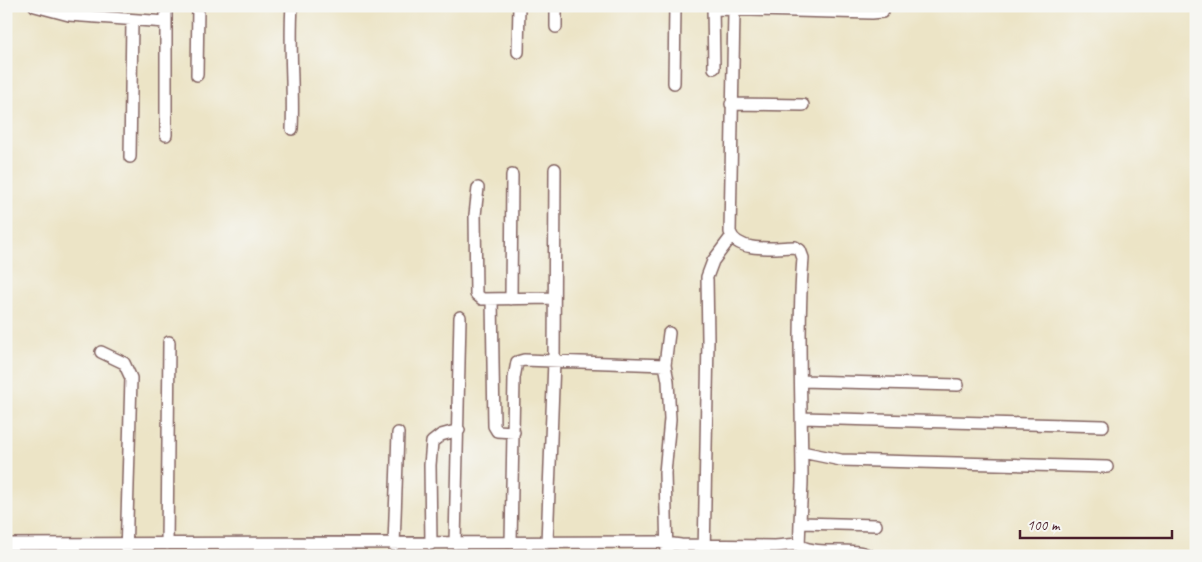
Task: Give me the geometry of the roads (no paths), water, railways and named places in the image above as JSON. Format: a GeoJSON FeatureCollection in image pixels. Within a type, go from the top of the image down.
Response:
{"type":"FeatureCollection","features":[{"type":"Feature","properties":{"kind":"street"},"geometry":{"type":"LineString","coordinates":[[35,6],[69,15],[166,22]]}},
{"type":"Feature","properties":{"kind":"street"},"geometry":{"type":"LineString","coordinates":[[166,6],[166,135]]}},
{"type":"Feature","properties":{"kind":"street"},"geometry":{"type":"LineString","coordinates":[[197,75],[198,6]]}},
{"type":"Feature","properties":{"kind":"street"},"geometry":{"type":"LineString","coordinates":[[292,6],[290,46],[294,87],[292,129]]}},
{"type":"Feature","properties":{"kind":"street"},"geometry":{"type":"LineString","coordinates":[[518,52],[519,6]]}},
{"type":"Feature","properties":{"kind":"street"},"geometry":{"type":"LineString","coordinates":[[556,6],[556,27]]}},
{"type":"Feature","properties":{"kind":"street"},"geometry":{"type":"LineString","coordinates":[[674,83],[675,6]]}},
{"type":"Feature","properties":{"kind":"street"},"geometry":{"type":"LineString","coordinates":[[714,68],[713,8],[734,11],[755,8],[838,9],[878,13],[885,6]]}},
{"type":"Feature","properties":{"kind":"street"},"geometry":{"type":"LineString","coordinates":[[704,550],[708,340],[707,276],[713,261],[731,237],[729,224],[734,11]]}},
{"type":"Feature","properties":{"kind":"street"},"geometry":{"type":"LineString","coordinates":[[130,157],[132,21]]}},
{"type":"Feature","properties":{"kind":"street"},"geometry":{"type":"LineString","coordinates":[[731,104],[803,105]]}},
{"type":"Feature","properties":{"kind":"street"},"geometry":{"type":"LineString","coordinates":[[547,543],[554,361],[555,169]]}},
{"type":"Feature","properties":{"kind":"street"},"geometry":{"type":"LineString","coordinates":[[511,298],[512,175]]}},
{"type":"Feature","properties":{"kind":"street"},"geometry":{"type":"LineString","coordinates":[[478,188],[475,215],[476,294],[482,299],[554,298]]}},
{"type":"Feature","properties":{"kind":"street"},"geometry":{"type":"LineString","coordinates":[[731,237],[744,245],[795,247],[800,250],[802,258],[802,452],[799,544]]}},
{"type":"Feature","properties":{"kind":"street"},"geometry":{"type":"LineString","coordinates":[[492,299],[494,426],[497,431],[514,432]]}},
{"type":"Feature","properties":{"kind":"street"},"geometry":{"type":"LineString","coordinates":[[455,543],[460,317]]}},
{"type":"Feature","properties":{"kind":"street"},"geometry":{"type":"LineString","coordinates":[[667,556],[665,473],[670,419],[668,381],[665,365],[669,333]]}},
{"type":"Feature","properties":{"kind":"street"},"geometry":{"type":"LineString","coordinates":[[167,544],[169,342]]}},
{"type":"Feature","properties":{"kind":"street"},"geometry":{"type":"LineString","coordinates":[[101,352],[124,363],[131,378],[126,556]]}},
{"type":"Feature","properties":{"kind":"street"},"geometry":{"type":"LineString","coordinates":[[511,542],[514,378],[517,362],[524,360],[665,365]]}},
{"type":"Feature","properties":{"kind":"street"},"geometry":{"type":"LineString","coordinates":[[801,381],[958,385]]}},
{"type":"Feature","properties":{"kind":"street"},"geometry":{"type":"LineString","coordinates":[[802,418],[1103,426]]}},
{"type":"Feature","properties":{"kind":"street"},"geometry":{"type":"LineString","coordinates":[[431,544],[430,465],[432,442],[441,435],[459,430]]}},
{"type":"Feature","properties":{"kind":"street"},"geometry":{"type":"LineString","coordinates":[[394,545],[398,433]]}},
{"type":"Feature","properties":{"kind":"street"},"geometry":{"type":"LineString","coordinates":[[802,452],[841,460],[1107,467]]}},
{"type":"Feature","properties":{"kind":"street"},"geometry":{"type":"LineString","coordinates":[[801,523],[876,525]]}},
{"type":"Feature","properties":{"kind":"street"},"geometry":{"type":"LineString","coordinates":[[6,544],[394,545],[511,542],[667,544],[704,550],[783,551],[799,544]]}},
{"type":"Feature","properties":{"kind":"street"},"geometry":{"type":"LineString","coordinates":[[799,544],[811,553],[841,554],[861,552],[870,556]]}}]}
